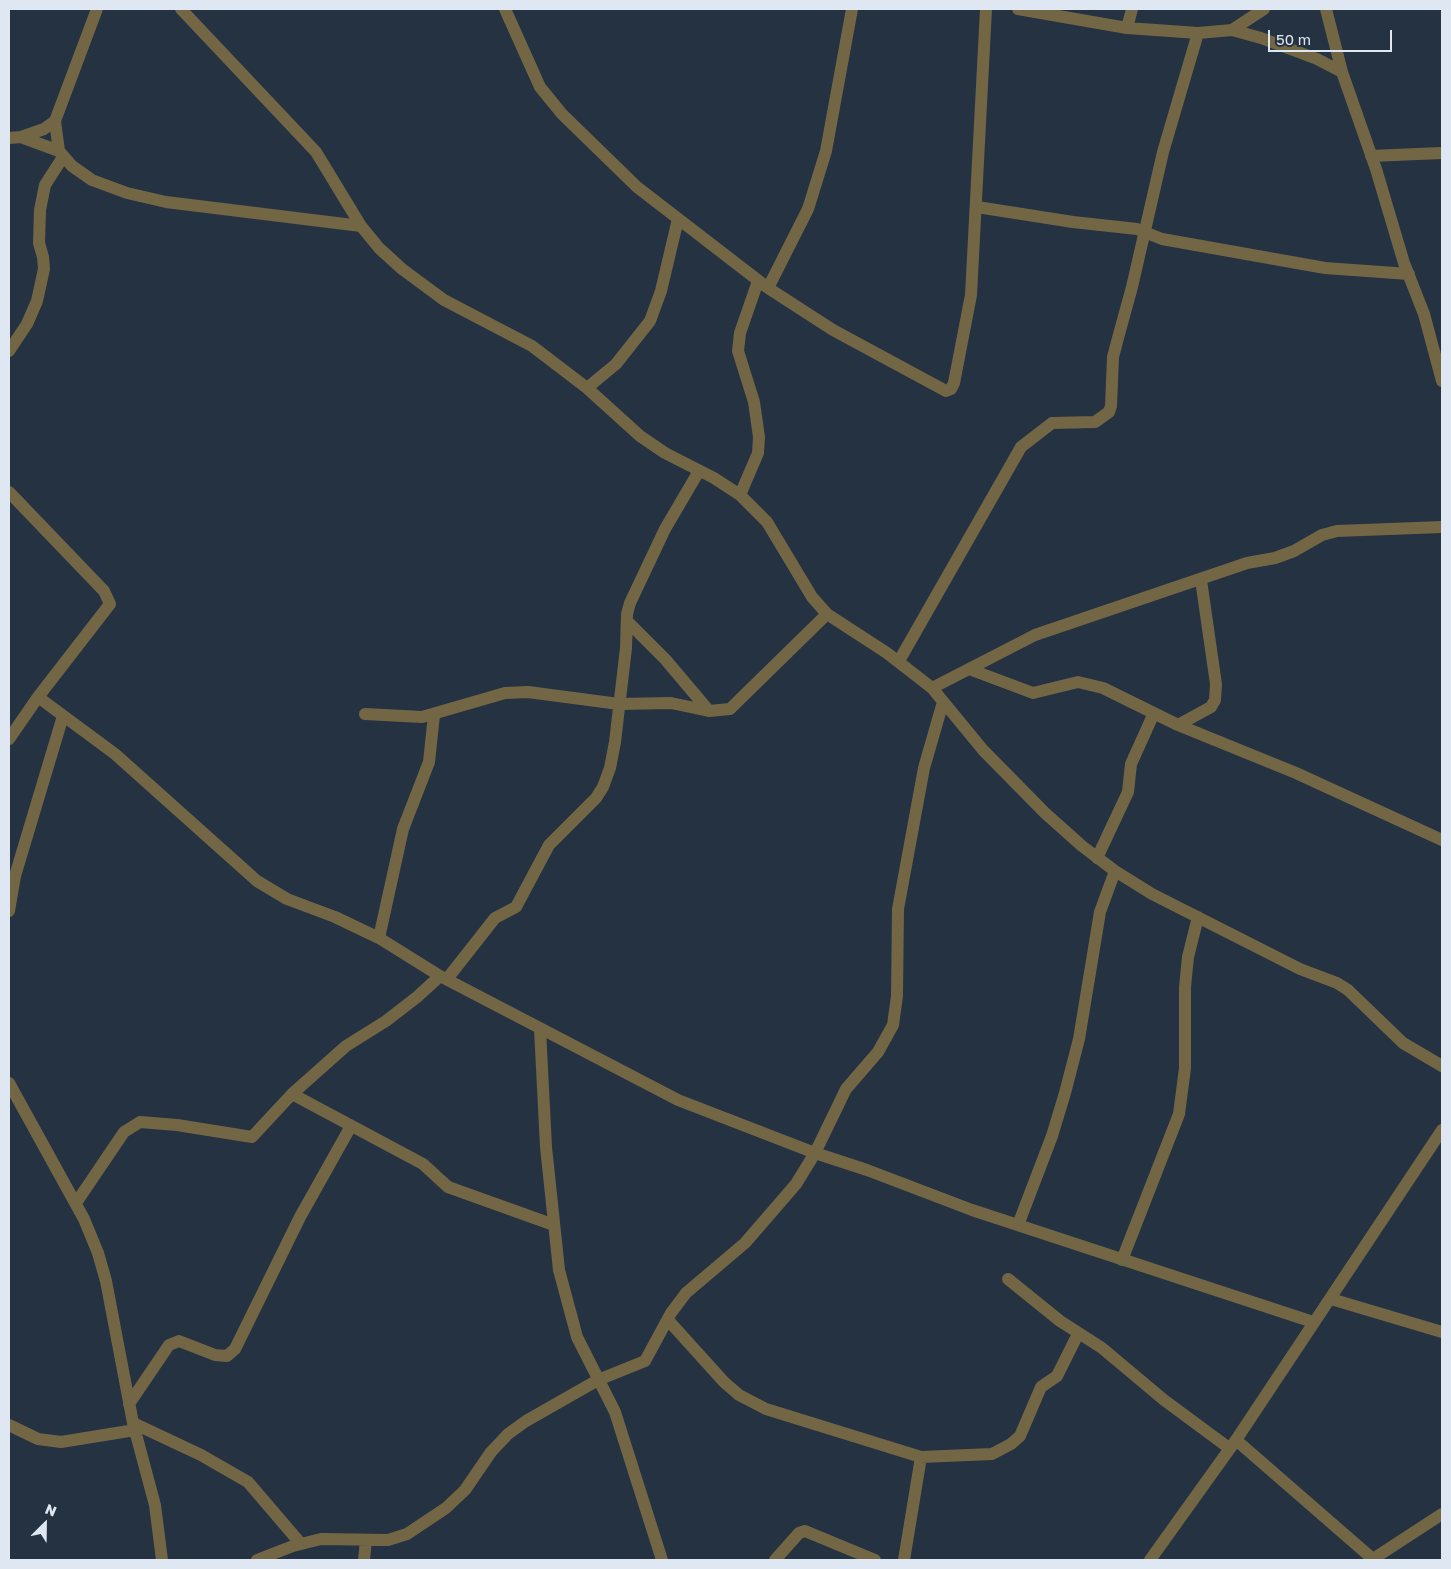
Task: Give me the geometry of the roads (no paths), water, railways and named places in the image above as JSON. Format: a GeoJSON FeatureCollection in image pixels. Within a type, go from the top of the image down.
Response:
{"type":"FeatureCollection","features":[{"type":"Feature","properties":{"kind":"street"},"geometry":{"type":"LineString","coordinates":[[9,352],[27,324],[37,300],[44,269],[39,242],[40,210],[46,185],[61,154],[55,121],[97,9]]}},
{"type":"Feature","properties":{"kind":"street"},"geometry":{"type":"LineString","coordinates":[[181,9],[316,152],[361,226],[379,248],[402,269],[444,300],[532,346],[588,388],[640,436],[665,453],[740,495],[767,522],[812,597],[828,614],[899,661],[932,688],[965,730],[1008,776],[1045,813],[1097,858],[1152,894],[1300,969],[1337,982],[1403,1042],[1442,1066]]}},
{"type":"Feature","properties":{"kind":"street"},"geometry":{"type":"LineString","coordinates":[[505,9],[540,87],[562,114],[637,187],[768,288],[833,330],[942,390],[951,389],[954,383],[971,295],[986,9]]}},
{"type":"Feature","properties":{"kind":"street"},"geometry":{"type":"LineString","coordinates":[[768,288],[808,209],[826,151],[852,9]]}},
{"type":"Feature","properties":{"kind":"street"},"geometry":{"type":"LineString","coordinates":[[1018,9],[1127,28],[1198,33],[1232,30],[1262,38],[1317,58],[1342,72]]}},
{"type":"Feature","properties":{"kind":"street"},"geometry":{"type":"LineString","coordinates":[[1127,28],[1132,9]]}},
{"type":"Feature","properties":{"kind":"street"},"geometry":{"type":"LineString","coordinates":[[1232,30],[1264,9]]}},
{"type":"Feature","properties":{"kind":"street"},"geometry":{"type":"LineString","coordinates":[[1326,9],[1342,72],[1408,274],[1424,314],[1442,381]]}},
{"type":"Feature","properties":{"kind":"street"},"geometry":{"type":"LineString","coordinates":[[899,661],[1021,447],[1052,423],[1095,422],[1109,412],[1113,357],[1163,152],[1198,33]]}},
{"type":"Feature","properties":{"kind":"street"},"geometry":{"type":"LineString","coordinates":[[15,138],[44,129],[55,121]]}},
{"type":"Feature","properties":{"kind":"street"},"geometry":{"type":"LineString","coordinates":[[15,138],[61,154],[72,166],[92,180],[137,196],[166,202],[361,226]]}},
{"type":"Feature","properties":{"kind":"street"},"geometry":{"type":"LineString","coordinates":[[1371,156],[1442,153]]}},
{"type":"Feature","properties":{"kind":"street"},"geometry":{"type":"LineString","coordinates":[[977,207],[1145,232],[1162,239],[1325,268],[1408,274]]}},
{"type":"Feature","properties":{"kind":"street"},"geometry":{"type":"LineString","coordinates":[[588,388],[616,364],[650,322],[661,290],[678,220]]}},
{"type":"Feature","properties":{"kind":"street"},"geometry":{"type":"LineString","coordinates":[[740,495],[758,453],[759,437],[754,402],[738,352],[740,333],[758,280]]}},
{"type":"Feature","properties":{"kind":"street"},"geometry":{"type":"LineString","coordinates":[[76,1203],[124,1132],[140,1122],[177,1124],[252,1137],[292,1094],[346,1046],[386,1021],[444,978],[496,918],[516,907],[549,845],[556,835],[596,798],[610,768],[630,603],[664,529],[699,472]]}},
{"type":"Feature","properties":{"kind":"street"},"geometry":{"type":"LineString","coordinates":[[9,492],[104,591],[110,604],[38,697],[9,739]]}},
{"type":"Feature","properties":{"kind":"street"},"geometry":{"type":"LineString","coordinates":[[932,688],[1035,635],[1086,616],[1201,580],[1247,563],[1288,553],[1322,535],[1337,531],[1442,527]]}},
{"type":"Feature","properties":{"kind":"street"},"geometry":{"type":"LineString","coordinates":[[1178,726],[1211,707],[1215,700],[1216,684],[1201,580]]}},
{"type":"Feature","properties":{"kind":"street"},"geometry":{"type":"LineString","coordinates":[[365,714],[422,717],[505,693],[528,692],[619,704],[671,703],[709,711],[730,709],[828,614]]}},
{"type":"Feature","properties":{"kind":"street"},"geometry":{"type":"LineString","coordinates":[[627,621],[665,659],[709,711]]}},
{"type":"Feature","properties":{"kind":"street"},"geometry":{"type":"LineString","coordinates":[[969,669],[1033,693],[1083,682],[1103,688],[1178,726],[1296,773],[1442,840]]}},
{"type":"Feature","properties":{"kind":"street"},"geometry":{"type":"LineString","coordinates":[[38,697],[122,760],[258,881],[287,899],[335,917],[379,938],[444,978],[678,1100],[815,1153],[1018,1225],[1313,1322]]}},
{"type":"Feature","properties":{"kind":"street"},"geometry":{"type":"LineString","coordinates":[[257,1560],[321,1539],[388,1540],[407,1534],[446,1508],[465,1490],[491,1452],[508,1434],[526,1421],[598,1380],[645,1361],[668,1320],[686,1294],[745,1243],[796,1184],[815,1153],[846,1089],[878,1052],[893,1025],[897,996],[898,910],[924,768],[943,702]]}},
{"type":"Feature","properties":{"kind":"street"},"geometry":{"type":"LineString","coordinates":[[1097,858],[1128,792],[1131,764],[1154,713]]}},
{"type":"Feature","properties":{"kind":"street"},"geometry":{"type":"LineString","coordinates":[[379,938],[402,829],[429,762],[434,715]]}},
{"type":"Feature","properties":{"kind":"street"},"geometry":{"type":"LineString","coordinates":[[9,911],[15,876],[63,716]]}},
{"type":"Feature","properties":{"kind":"street"},"geometry":{"type":"LineString","coordinates":[[1018,1225],[1052,1136],[1065,1093],[1079,1039],[1100,912],[1115,871]]}},
{"type":"Feature","properties":{"kind":"street"},"geometry":{"type":"LineString","coordinates":[[1122,1260],[1179,1114],[1184,1068],[1185,987],[1188,957],[1198,917]]}},
{"type":"Feature","properties":{"kind":"street"},"geometry":{"type":"LineString","coordinates":[[540,1029],[546,1147],[559,1270],[577,1337],[615,1412],[662,1560]]}},
{"type":"Feature","properties":{"kind":"street"},"geometry":{"type":"LineString","coordinates":[[9,1083],[76,1203],[98,1253],[106,1281],[134,1427],[155,1505],[162,1560]]}},
{"type":"Feature","properties":{"kind":"street"},"geometry":{"type":"LineString","coordinates":[[292,1094],[423,1164],[448,1187],[554,1225]]}},
{"type":"Feature","properties":{"kind":"street"},"geometry":{"type":"LineString","coordinates":[[129,1404],[169,1345],[179,1341],[215,1355],[227,1356],[235,1349],[300,1217],[351,1126]]}},
{"type":"Feature","properties":{"kind":"street"},"geometry":{"type":"LineString","coordinates":[[1150,1560],[1233,1444],[1442,1130]]}},
{"type":"Feature","properties":{"kind":"street"},"geometry":{"type":"LineString","coordinates":[[1008,1279],[1078,1334],[1102,1348],[1164,1400],[1233,1444],[1374,1560],[1442,1514]]}},
{"type":"Feature","properties":{"kind":"street"},"geometry":{"type":"LineString","coordinates":[[1331,1299],[1442,1332]]}},
{"type":"Feature","properties":{"kind":"street"},"geometry":{"type":"LineString","coordinates":[[668,1320],[724,1382],[739,1395],[766,1409],[921,1457],[992,1454],[1011,1444],[1020,1436],[1041,1387],[1057,1376],[1078,1334]]}},
{"type":"Feature","properties":{"kind":"street"},"geometry":{"type":"LineString","coordinates":[[9,1425],[38,1439],[61,1442],[134,1427],[208,1458],[248,1482],[301,1544]]}},
{"type":"Feature","properties":{"kind":"street"},"geometry":{"type":"LineString","coordinates":[[904,1560],[921,1457]]}},
{"type":"Feature","properties":{"kind":"street"},"geometry":{"type":"LineString","coordinates":[[775,1560],[799,1533],[806,1531],[874,1560]]}},
{"type":"Feature","properties":{"kind":"street"},"geometry":{"type":"LineString","coordinates":[[364,1560],[366,1540]]}}]}
